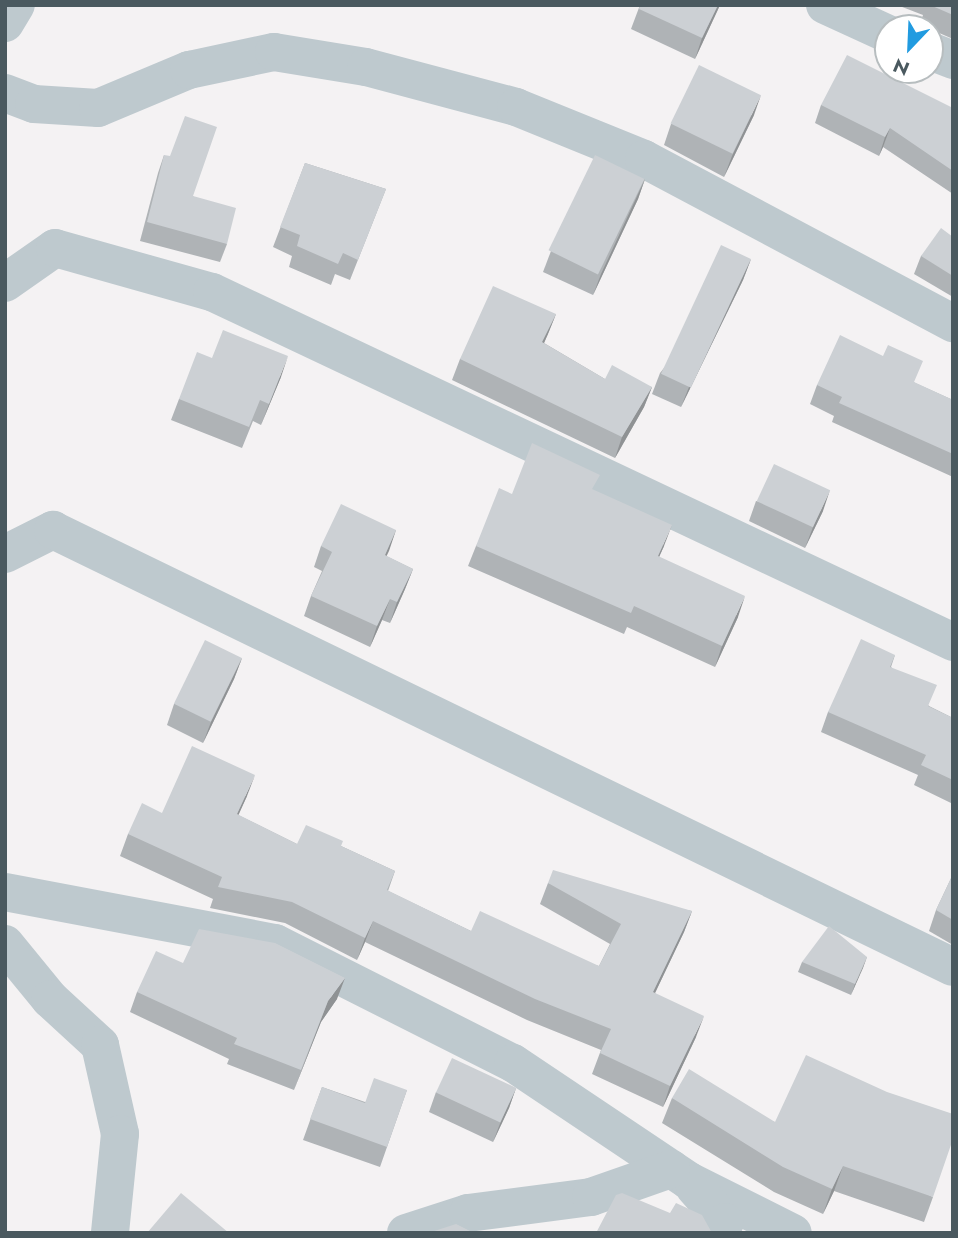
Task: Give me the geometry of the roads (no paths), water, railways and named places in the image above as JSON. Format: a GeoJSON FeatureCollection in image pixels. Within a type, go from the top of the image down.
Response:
{"type":"FeatureCollection","features":[{"type":"Feature","properties":{"kind":"street"},"geometry":{"type":"LineString","coordinates":[[5,23],[16,5]]}},
{"type":"Feature","properties":{"kind":"street"},"geometry":{"type":"LineString","coordinates":[[825,5],[874,28]]}},
{"type":"Feature","properties":{"kind":"street"},"geometry":{"type":"LineString","coordinates":[[5,93],[34,104],[98,108],[189,70],[274,51],[366,67],[516,107],[644,159],[953,323]]}},
{"type":"Feature","properties":{"kind":"street"},"geometry":{"type":"LineString","coordinates":[[5,283],[55,248],[212,292],[953,642]]}},
{"type":"Feature","properties":{"kind":"street"},"geometry":{"type":"LineString","coordinates":[[5,554],[52,530],[953,967]]}},
{"type":"Feature","properties":{"kind":"street"},"geometry":{"type":"LineString","coordinates":[[5,892],[275,943],[513,1063],[680,1175],[793,1233]]}},
{"type":"Feature","properties":{"kind":"street"},"geometry":{"type":"LineString","coordinates":[[5,944],[50,999],[100,1045],[120,1134],[110,1233]]}},
{"type":"Feature","properties":{"kind":"street"},"geometry":{"type":"LineString","coordinates":[[406,1233],[468,1213],[591,1197],[680,1175]]}},
{"type":"Feature","properties":{"kind":"street"},"geometry":{"type":"LineString","coordinates":[[680,1175],[724,1222],[718,1233]]}}]}
